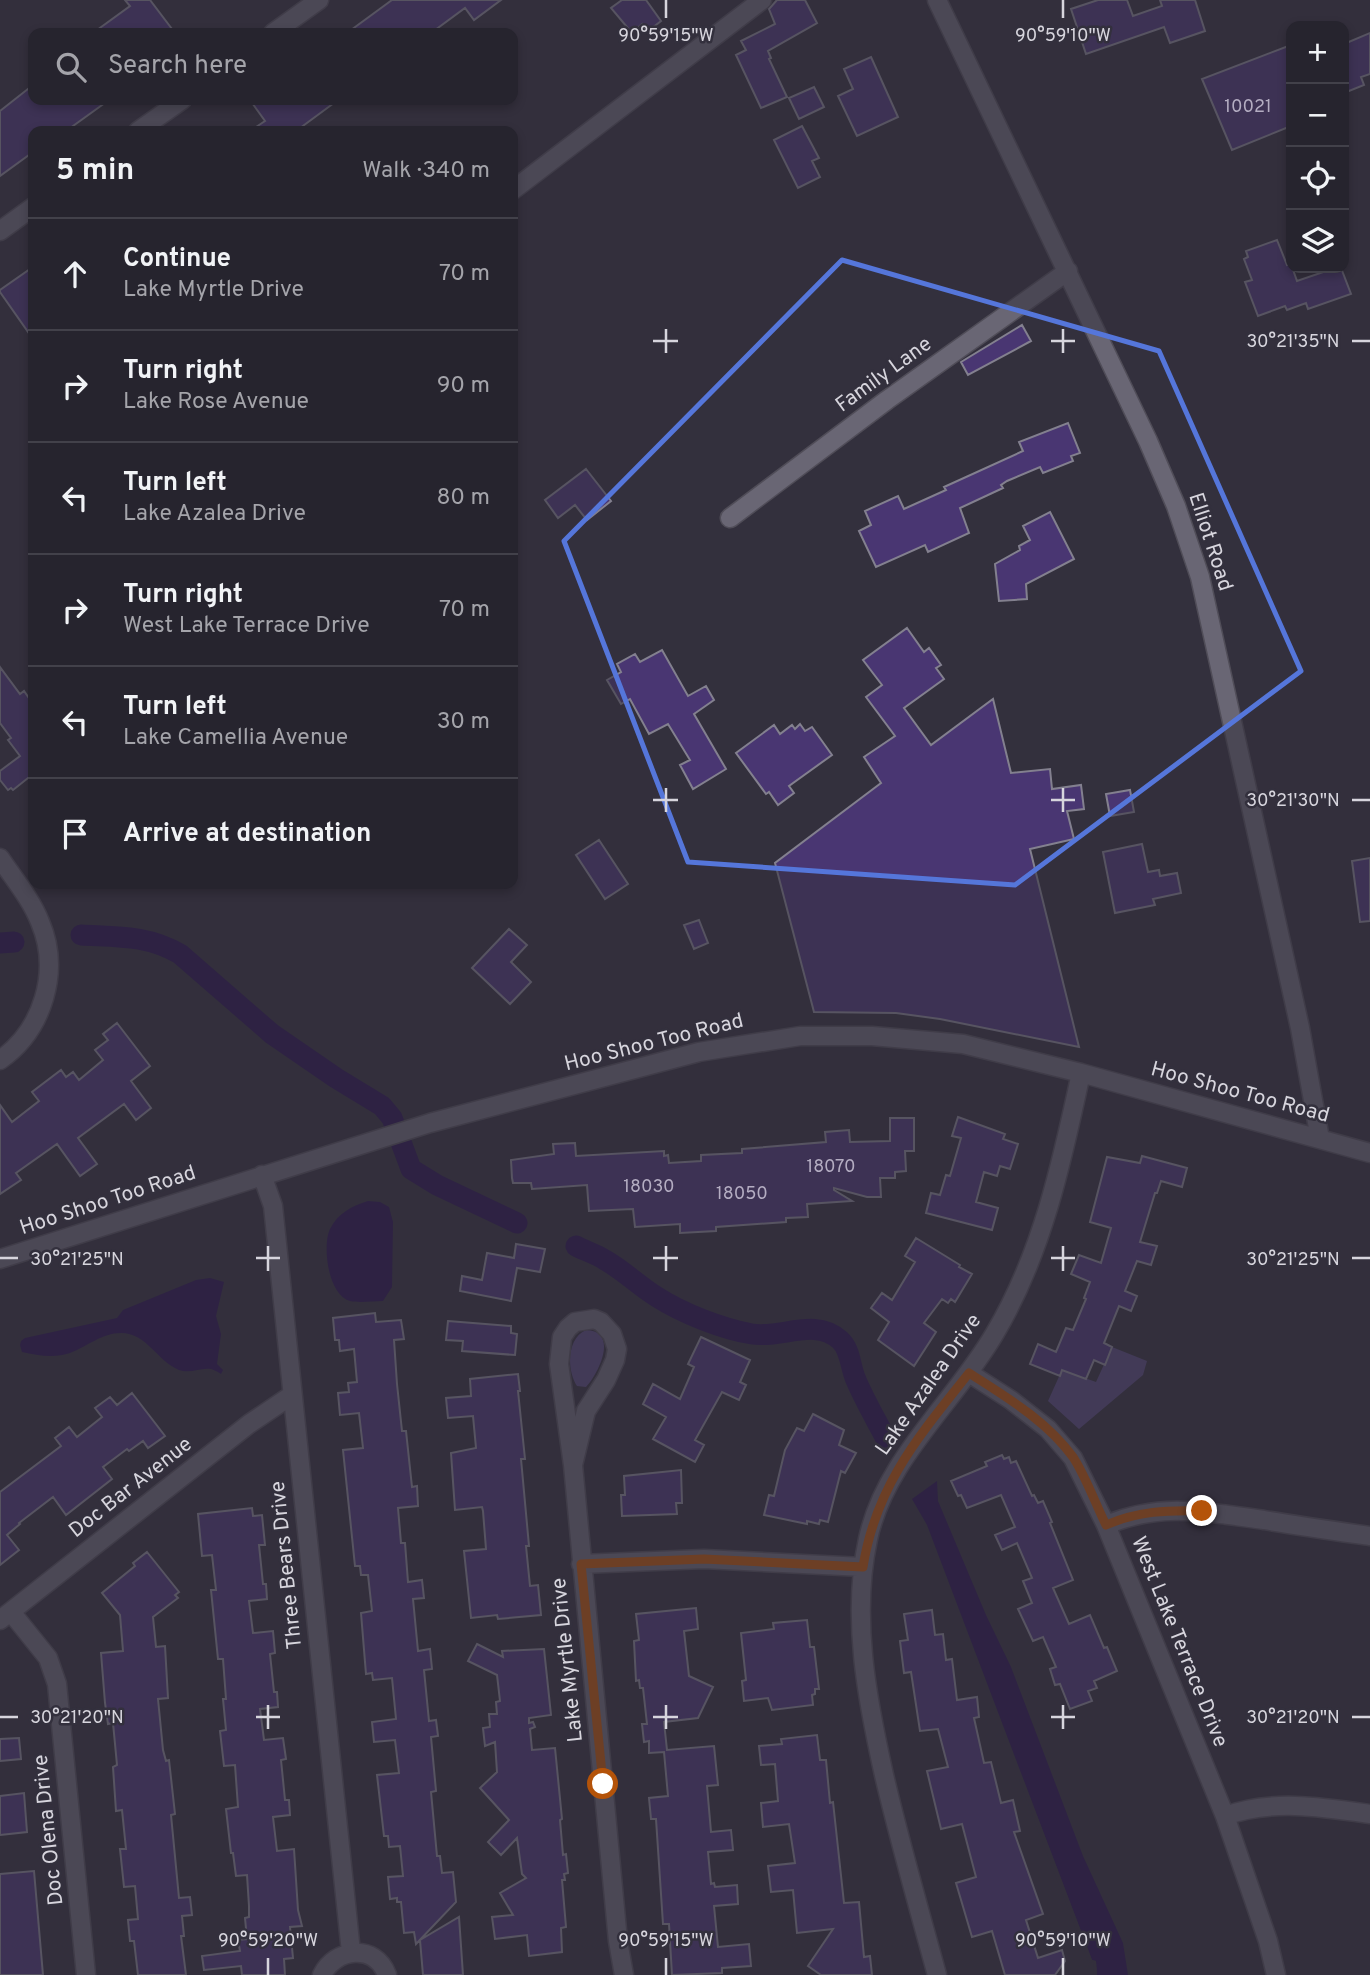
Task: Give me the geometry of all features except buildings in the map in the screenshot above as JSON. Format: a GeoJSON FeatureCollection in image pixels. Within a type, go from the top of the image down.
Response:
{"type":"FeatureCollection","features":[{"type":"Feature","properties":{"kind":"street"},"geometry":{"type":"LineString","coordinates":[[280,28],[319,0]]}},
{"type":"Feature","properties":{"kind":"street"},"geometry":{"type":"LineString","coordinates":[[518,186],[762,0]]}},
{"type":"Feature","properties":{"kind":"street","name":"Elliot Road"},"geometry":{"type":"LineString","coordinates":[[937,0],[1148,441],[1176,506],[1200,577],[1289,974],[1320,1139]]}},
{"type":"Feature","properties":{"kind":"street"},"geometry":{"type":"LineString","coordinates":[[145,126],[175,105]]}},
{"type":"Feature","properties":{"kind":"street"},"geometry":{"type":"LineString","coordinates":[[0,231],[28,211]]}},
{"type":"Feature","properties":{"kind":"street","name":"Family Lane"},"geometry":{"type":"LineString","coordinates":[[730,518],[887,400],[1068,271]]}},
{"type":"Feature","properties":{"kind":"street"},"geometry":{"type":"LineString","coordinates":[[0,858],[41,922],[48,951],[47,990],[39,1013],[30,1030],[13,1051],[0,1060]]}},
{"type":"Feature","properties":{"kind":"street","name":"Hoo Shoo Too Road"},"geometry":{"type":"LineString","coordinates":[[0,1259],[411,1129],[699,1052],[800,1036],[872,1036],[963,1044],[1081,1073],[1370,1153]]}},
{"type":"Feature","properties":{"kind":"street","name":"Lake Azalea Drive"},"geometry":{"type":"LineString","coordinates":[[937,1975],[903,1855],[867,1695],[861,1620],[863,1567],[873,1520],[890,1483],[917,1440],[969,1373],[995,1334],[1018,1290],[1040,1233],[1067,1141],[1081,1073]]}},
{"type":"Feature","properties":{"kind":"street","name":"Three Bears Drive"},"geometry":{"type":"LineString","coordinates":[[262,1175],[272,1202],[351,1952]]}},
{"type":"Feature","properties":{"kind":"street","name":"Lake Myrtle Drive"},"geometry":{"type":"LineString","coordinates":[[573,1465],[586,1410],[606,1380],[617,1349],[612,1334],[601,1322],[594,1319],[575,1322],[568,1328],[562,1337],[559,1364],[573,1465],[618,1941],[624,1975]]}},
{"type":"Feature","properties":{"kind":"street","name":"West Lake Terrace Drive"},"geometry":{"type":"LineString","coordinates":[[969,1373],[1011,1400],[1048,1429],[1073,1458],[1106,1525],[1225,1816],[1268,1941],[1276,1975]]}},
{"type":"Feature","properties":{"kind":"street","name":"Doc Bar Avenue"},"geometry":{"type":"LineString","coordinates":[[5,1616],[249,1424],[292,1395]]}},
{"type":"Feature","properties":{"kind":"street"},"geometry":{"type":"LineString","coordinates":[[1106,1525],[1130,1515],[1166,1510],[1190,1511],[1370,1536]]}},
{"type":"Feature","properties":{"kind":"street"},"geometry":{"type":"LineString","coordinates":[[581,1564],[704,1559],[863,1567]]}},
{"type":"Feature","properties":{"kind":"street","name":"Doc Olena Drive"},"geometry":{"type":"LineString","coordinates":[[5,1616],[48,1658],[57,1684],[86,1975]]}},
{"type":"Feature","properties":{"kind":"street"},"geometry":{"type":"LineString","coordinates":[[1225,1816],[1248,1808],[1318,1806],[1370,1814]]}},
{"type":"Feature","properties":{"kind":"street"},"geometry":{"type":"LineString","coordinates":[[322,1975],[327,1965],[337,1957],[351,1952],[364,1953],[377,1960],[387,1975]]}},
{"type":"Feature","properties":{"kind":"highlighted area"},"geometry":{"type":"Polygon","coordinates":[[[842,260],[1159,351],[1301,671],[1015,885],[688,862],[564,541],[842,260]]]}},
{"type":"Feature","properties":{"kind":"shaded area"},"geometry":{"type":"Polygon","coordinates":[[[368,1201],[380,1202],[389,1207],[393,1222],[392,1287],[383,1301],[350,1301],[336,1290],[332,1280],[327,1258],[328,1237],[333,1223],[341,1214],[368,1201]]]}},
{"type":"Feature","properties":{"kind":"shaded area"},"geometry":{"type":"Polygon","coordinates":[[[210,1278],[224,1282],[216,1316],[221,1334],[217,1364],[223,1370],[221,1374],[207,1369],[179,1370],[145,1342],[130,1334],[121,1333],[101,1337],[65,1355],[47,1356],[22,1352],[20,1345],[25,1338],[117,1318],[123,1310],[196,1280],[210,1278]]]}},
{"type":"Feature","properties":{"kind":"shaded area"},"geometry":{"type":"Polygon","coordinates":[[[586,1330],[596,1332],[602,1337],[604,1345],[600,1363],[586,1387],[577,1386],[571,1372],[570,1356],[575,1340],[586,1330]]]}},
{"type":"Feature","properties":{"kind":"shaded area"},"geometry":{"type":"Polygon","coordinates":[[[1112,1347],[1147,1361],[1143,1375],[1079,1429],[1048,1401],[1062,1370],[1096,1382],[1112,1347]]]}},
{"type":"Feature","properties":{"kind":"shaded area"},"geometry":{"type":"Polygon","coordinates":[[[937,1481],[938,1501],[1011,1667],[1083,1856],[1123,1943],[1128,1975],[1097,1975],[1096,1961],[1092,1960],[927,1525],[912,1499],[937,1481]]]}},
{"type":"Feature","properties":{"kind":"pier"},"geometry":{"type":"Polygon","coordinates":[[[1023,1779],[1092,1960],[1096,1961],[1097,1975],[1094,1975],[1093,1964],[1088,1961],[1019,1780],[1023,1779]]]}},
{"type":"Feature","properties":{"kind":"waterway"},"geometry":{"type":"LineString","coordinates":[[81,935],[144,940],[180,954],[272,1034],[382,1106],[392,1118],[411,1169],[437,1185],[517,1223]]}},
{"type":"Feature","properties":{"kind":"waterway"},"geometry":{"type":"LineString","coordinates":[[0,943],[14,942]]}},
{"type":"Feature","properties":{"kind":"waterway"},"geometry":{"type":"LineString","coordinates":[[576,1246],[612,1264],[667,1303],[715,1324],[740,1332],[763,1335],[809,1329],[830,1333],[840,1340],[846,1349],[856,1380],[885,1437]]}},
{"type":"Feature","properties":{"kind":"route"},"geometry":{"type":"LineString","coordinates":[[603,1784],[581,1564],[704,1559],[863,1567],[873,1520],[890,1483],[917,1440],[969,1373],[1011,1400],[1048,1429],[1073,1458],[1106,1525],[1130,1515],[1166,1510],[1202,1511]]}}]}
